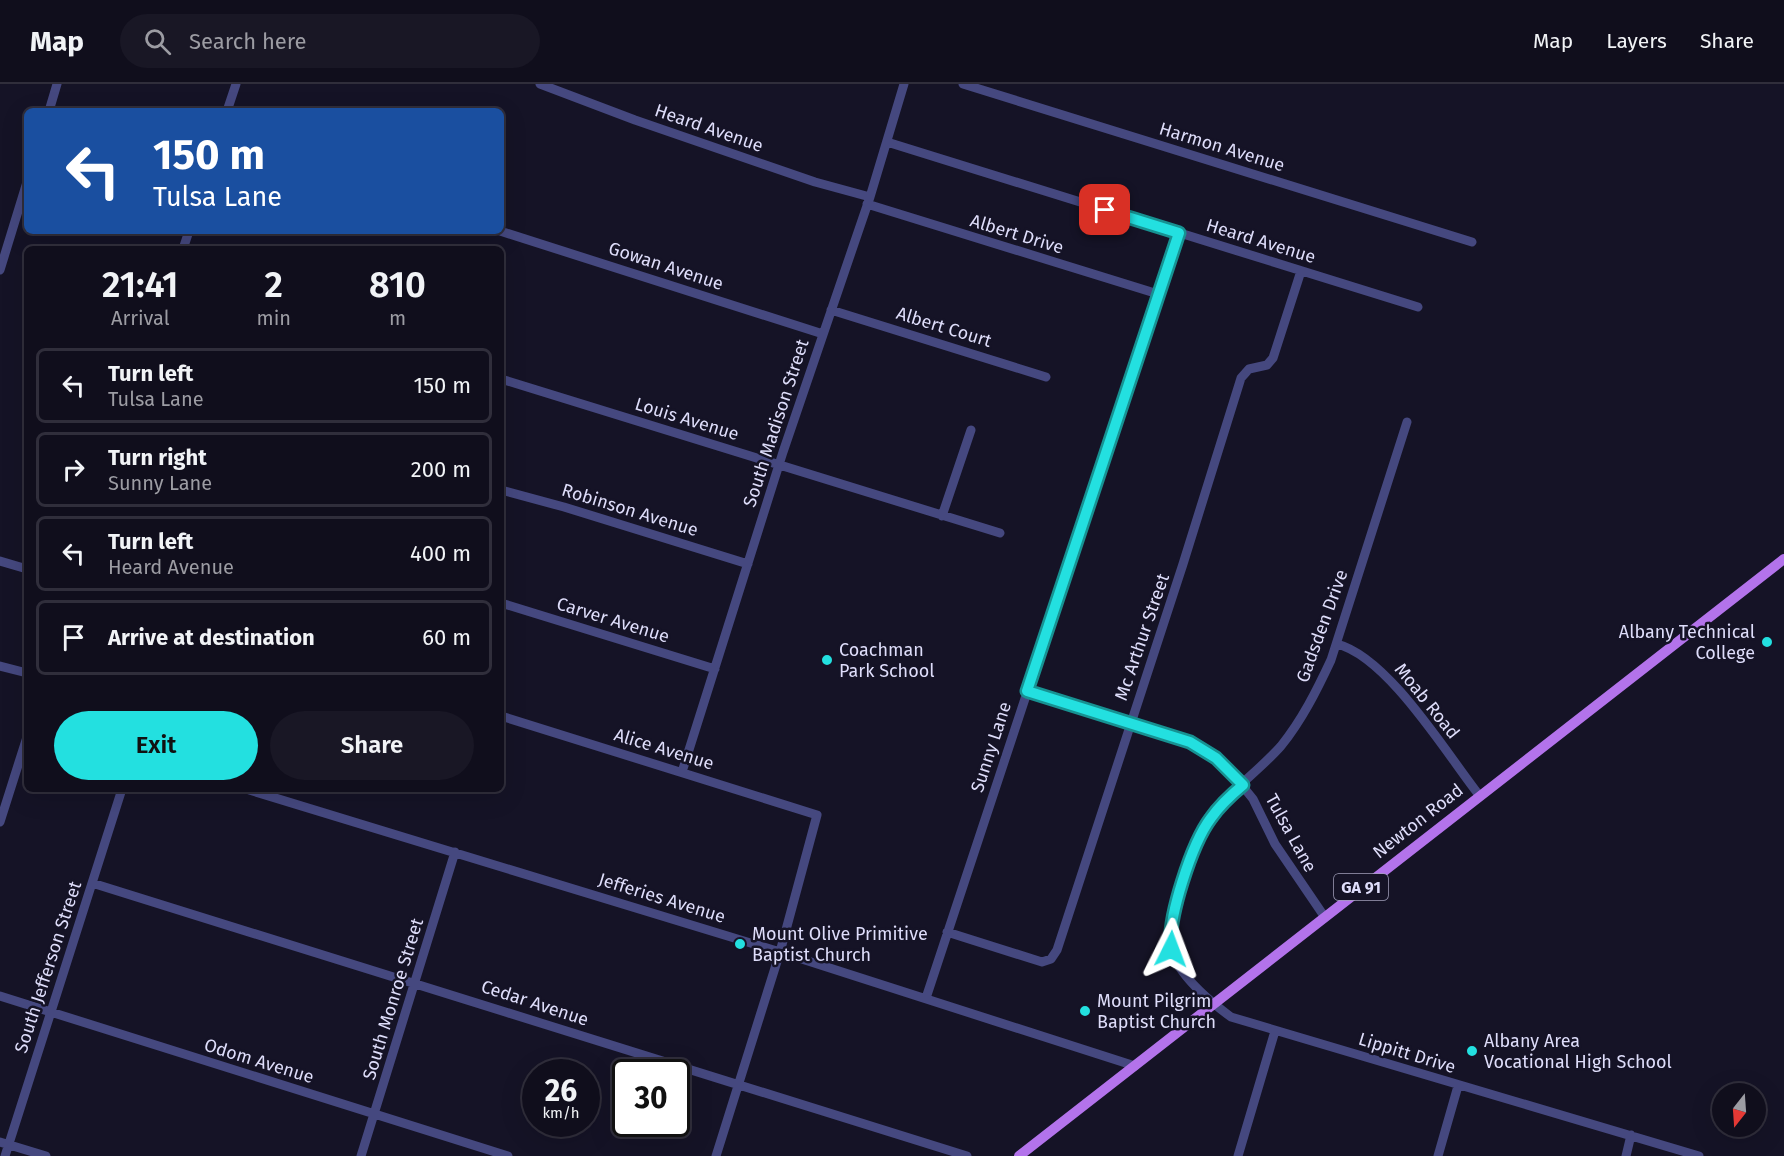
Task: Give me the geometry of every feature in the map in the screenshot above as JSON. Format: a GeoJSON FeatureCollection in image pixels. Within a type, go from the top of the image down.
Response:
{"type":"FeatureCollection","features":[{"type":"Feature","properties":{"kind":"main road","name":"Newton Road"},"geometry":{"type":"LineString","coordinates":[[1019,1156],[1784,559]]}},
{"type":"Feature","properties":{"kind":"street"},"geometry":{"type":"LineString","coordinates":[[50,108],[57,84]]}},
{"type":"Feature","properties":{"kind":"street"},"geometry":{"type":"LineString","coordinates":[[228,108],[236,84]]}},
{"type":"Feature","properties":{"kind":"street","name":"Heard Avenue"},"geometry":{"type":"LineString","coordinates":[[540,84],[614,113],[868,201]]}},
{"type":"Feature","properties":{"kind":"street","name":"South Madison Street"},"geometry":{"type":"LineString","coordinates":[[682,772],[779,464],[868,201],[904,84]]}},
{"type":"Feature","properties":{"kind":"street","name":"Harmon Avenue"},"geometry":{"type":"LineString","coordinates":[[963,84],[1472,242]]}},
{"type":"Feature","properties":{"kind":"street","name":"Heard Avenue"},"geometry":{"type":"LineString","coordinates":[[887,142],[1418,307]]}},
{"type":"Feature","properties":{"kind":"street"},"geometry":{"type":"LineString","coordinates":[[0,270],[24,192]]}},
{"type":"Feature","properties":{"kind":"street","name":"Albert Drive"},"geometry":{"type":"LineString","coordinates":[[868,201],[1158,294]]}},
{"type":"Feature","properties":{"kind":"street","name":"Gowan Avenue"},"geometry":{"type":"LineString","coordinates":[[504,232],[823,334]]}},
{"type":"Feature","properties":{"kind":"street","name":"Sunny Lane"},"geometry":{"type":"LineString","coordinates":[[926,998],[1179,233]]}},
{"type":"Feature","properties":{"kind":"street","name":"Mc Arthur Street"},"geometry":{"type":"LineString","coordinates":[[947,932],[1042,962],[1051,959],[1057,950],[1184,564],[1241,378],[1249,369],[1267,365],[1273,358],[1301,271]]}},
{"type":"Feature","properties":{"kind":"street","name":"Albert Court"},"geometry":{"type":"LineString","coordinates":[[831,310],[1046,377]]}},
{"type":"Feature","properties":{"kind":"street","name":"Louis Avenue"},"geometry":{"type":"LineString","coordinates":[[504,380],[1000,534]]}},
{"type":"Feature","properties":{"kind":"street","name":"Gadsden Drive"},"geometry":{"type":"LineString","coordinates":[[1213,1004],[1198,990],[1180,966],[1171,949],[1170,932],[1193,853],[1202,831],[1222,804],[1243,785],[1294,728],[1318,689],[1337,644],[1407,422]]}},
{"type":"Feature","properties":{"kind":"street"},"geometry":{"type":"LineString","coordinates":[[942,516],[971,430]]}},
{"type":"Feature","properties":{"kind":"street","name":"Robinson Avenue"},"geometry":{"type":"LineString","coordinates":[[504,491],[748,564]]}},
{"type":"Feature","properties":{"kind":"street"},"geometry":{"type":"LineString","coordinates":[[0,561],[24,568]]}},
{"type":"Feature","properties":{"kind":"street","name":"Carver Avenue"},"geometry":{"type":"LineString","coordinates":[[504,604],[715,669]]}},
{"type":"Feature","properties":{"kind":"street","name":"Moab Road"},"geometry":{"type":"LineString","coordinates":[[1337,644],[1350,647],[1375,664],[1479,795]]}},
{"type":"Feature","properties":{"kind":"street"},"geometry":{"type":"LineString","coordinates":[[0,666],[24,672]]}},
{"type":"Feature","properties":{"kind":"street","name":"Tulsa Lane"},"geometry":{"type":"LineString","coordinates":[[1027,691],[1202,747],[1227,767],[1243,785],[1253,799],[1291,870],[1324,916]]}},
{"type":"Feature","properties":{"kind":"street","name":"Alice Avenue"},"geometry":{"type":"LineString","coordinates":[[504,717],[817,815],[780,952]]}},
{"type":"Feature","properties":{"kind":"street"},"geometry":{"type":"LineString","coordinates":[[0,822],[24,746]]}},
{"type":"Feature","properties":{"kind":"street","name":"South Jefferson Street"},"geometry":{"type":"LineString","coordinates":[[5,1156],[4,1143],[51,1013],[121,792]]}},
{"type":"Feature","properties":{"kind":"street","name":"Jefferies Avenue"},"geometry":{"type":"LineString","coordinates":[[256,792],[780,952],[1135,1066]]}},
{"type":"Feature","properties":{"kind":"street","name":"South Monroe Street"},"geometry":{"type":"LineString","coordinates":[[361,1156],[455,852]]}},
{"type":"Feature","properties":{"kind":"street","name":"Cedar Avenue"},"geometry":{"type":"LineString","coordinates":[[92,883],[967,1156]]}},
{"type":"Feature","properties":{"kind":"street"},"geometry":{"type":"LineString","coordinates":[[716,1156],[780,952]]}},
{"type":"Feature","properties":{"kind":"street","name":"Odom Avenue"},"geometry":{"type":"LineString","coordinates":[[0,996],[508,1156]]}},
{"type":"Feature","properties":{"kind":"street","name":"Lippitt Drive"},"geometry":{"type":"LineString","coordinates":[[1213,1004],[1231,1017],[1275,1031],[1699,1156]]}},
{"type":"Feature","properties":{"kind":"street"},"geometry":{"type":"LineString","coordinates":[[1238,1156],[1275,1031]]}},
{"type":"Feature","properties":{"kind":"street"},"geometry":{"type":"LineString","coordinates":[[1438,1156],[1458,1086]]}},
{"type":"Feature","properties":{"kind":"street"},"geometry":{"type":"LineString","coordinates":[[1626,1156],[1631,1136]]}},
{"type":"Feature","properties":{"kind":"street"},"geometry":{"type":"LineString","coordinates":[[4,1143],[46,1156]]}},
{"type":"Feature","properties":{"kind":"place","name":"Albany Technical College"},"geometry":{"type":"Point","coordinates":[1767,642]}},
{"type":"Feature","properties":{"kind":"place","name":"Coachman Park School"},"geometry":{"type":"Point","coordinates":[827,660]}},
{"type":"Feature","properties":{"kind":"place","name":"Mount Olive Primitive Baptist Church"},"geometry":{"type":"Point","coordinates":[740,944]}},
{"type":"Feature","properties":{"kind":"place","name":"Mount Pilgrim Baptist Church"},"geometry":{"type":"Point","coordinates":[1085,1011]}},
{"type":"Feature","properties":{"kind":"place","name":"Albany Area Vocational High School"},"geometry":{"type":"Point","coordinates":[1472,1051]}},
{"type":"Feature","properties":{"kind":"route"},"geometry":{"type":"LineString","coordinates":[[1105,210],[1179,233],[1027,691],[1202,747],[1227,767],[1243,785],[1230,795],[1202,831],[1176,908],[1169,938],[1171,949]]}}]}
